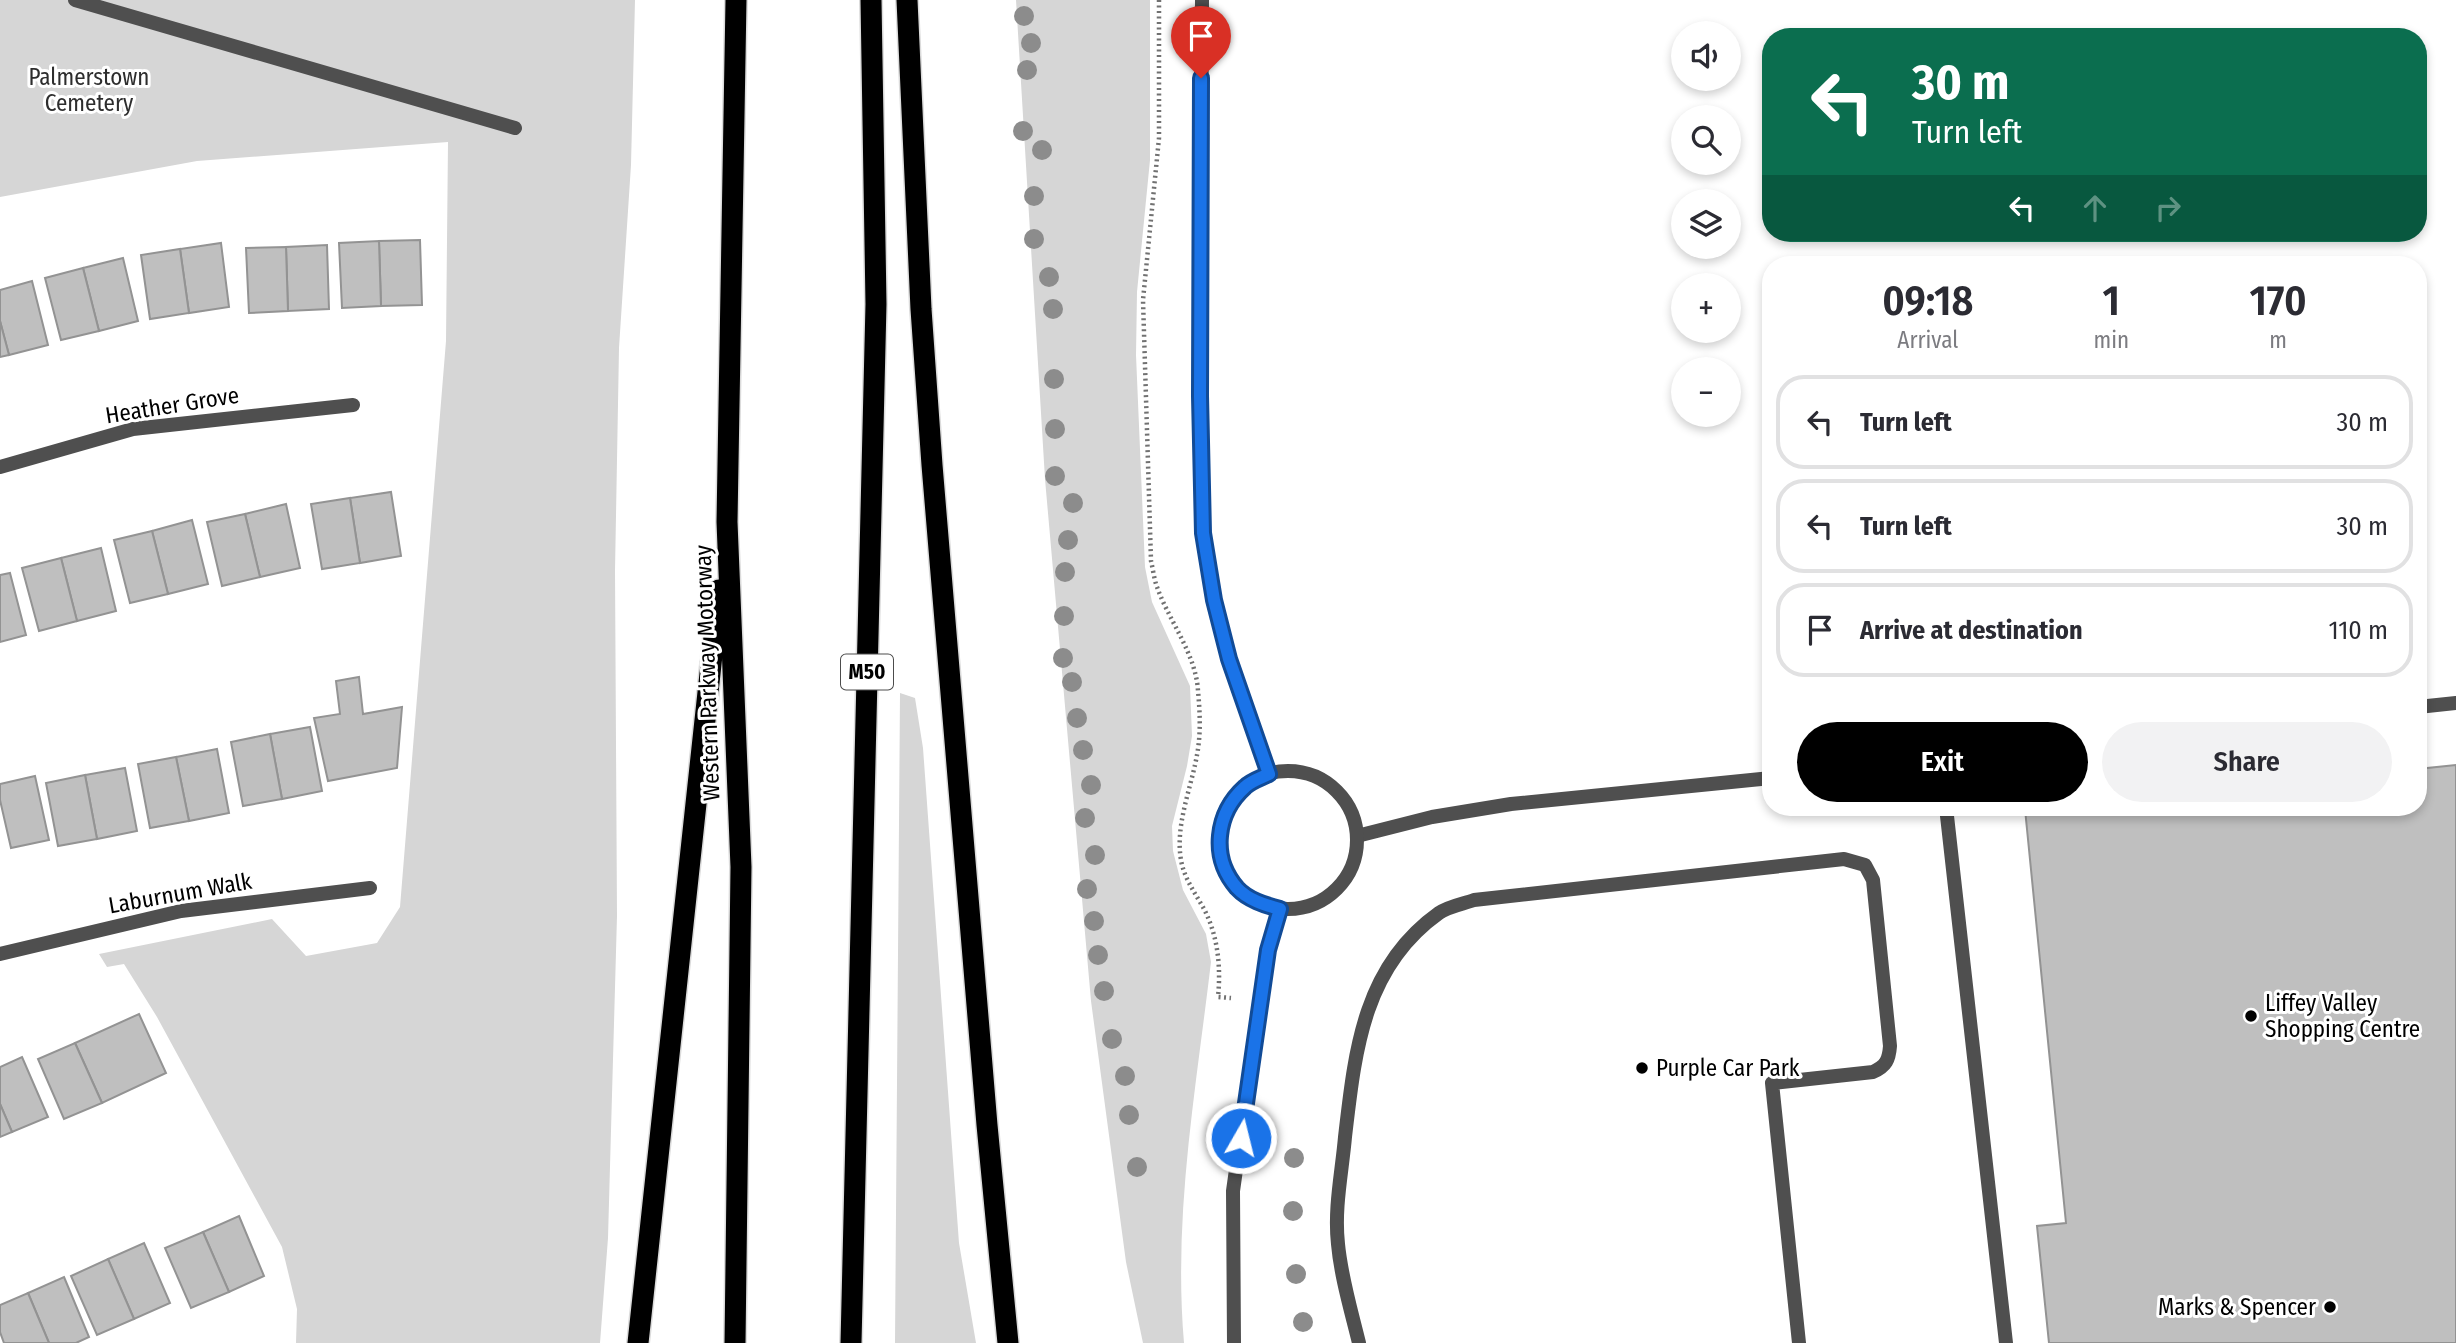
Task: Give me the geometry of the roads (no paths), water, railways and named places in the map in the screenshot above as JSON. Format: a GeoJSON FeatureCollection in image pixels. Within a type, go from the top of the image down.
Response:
{"type":"FeatureCollection","features":[{"type":"Feature","properties":{"kind":"highway","name":"Western Parkway Motorway"},"geometry":{"type":"LineString","coordinates":[[735,1343],[741,867],[727,522],[736,0]]}},
{"type":"Feature","properties":{"kind":"highway","name":"M50"},"geometry":{"type":"LineString","coordinates":[[851,1343],[876,304],[871,0]]}},
{"type":"Feature","properties":{"kind":"highway"},"geometry":{"type":"LineString","coordinates":[[906,0],[931,452],[986,1111],[1009,1343]]}},
{"type":"Feature","properties":{"kind":"highway"},"geometry":{"type":"LineString","coordinates":[[638,1343],[727,522]]}},
{"type":"Feature","properties":{"kind":"street"},"geometry":{"type":"LineString","coordinates":[[75,0],[515,128]]}},
{"type":"Feature","properties":{"kind":"street"},"geometry":{"type":"LineString","coordinates":[[1202,0],[1200,396],[1203,533],[1214,600],[1229,659],[1269,774]]}},
{"type":"Feature","properties":{"kind":"street","name":"Heather Grove"},"geometry":{"type":"LineString","coordinates":[[0,467],[133,429],[353,405]]}},
{"type":"Feature","properties":{"kind":"street"},"geometry":{"type":"LineString","coordinates":[[2427,706],[2456,703]]}},
{"type":"Feature","properties":{"kind":"street"},"geometry":{"type":"LineString","coordinates":[[1292,771],[1314,776],[1334,788],[1348,806],[1357,836],[1357,849],[1351,870],[1339,888],[1321,901],[1301,909],[1280,909],[1257,902],[1238,889],[1225,869],[1219,846],[1221,823],[1231,801],[1247,784],[1269,774],[1292,771]]}},
{"type":"Feature","properties":{"kind":"street"},"geometry":{"type":"LineString","coordinates":[[1357,836],[1432,817],[1511,804],[1762,779]]}},
{"type":"Feature","properties":{"kind":"street"},"geometry":{"type":"LineString","coordinates":[[1947,816],[2006,1343]]}},
{"type":"Feature","properties":{"kind":"street"},"geometry":{"type":"LineString","coordinates":[[1359,1343],[1338,1243],[1337,1213],[1347,1127],[1358,1043],[1366,1016],[1380,979],[1406,944],[1441,912],[1474,900],[1844,859],[1865,865],[1873,880],[1890,1046],[1889,1059],[1884,1067],[1873,1072],[1772,1083],[1798,1343]]}},
{"type":"Feature","properties":{"kind":"street","name":"Laburnum Walk"},"geometry":{"type":"LineString","coordinates":[[0,954],[181,911],[370,888]]}},
{"type":"Feature","properties":{"kind":"street"},"geometry":{"type":"LineString","coordinates":[[1234,1343],[1233,1191],[1268,950],[1280,909]]}},
{"type":"Feature","properties":{"kind":"place","name":"Liffey Valley Shopping Centre"},"geometry":{"type":"Point","coordinates":[2251,1016]}},
{"type":"Feature","properties":{"kind":"place","name":"Purple Car Park"},"geometry":{"type":"Point","coordinates":[1642,1068]}},
{"type":"Feature","properties":{"kind":"place","name":"Marks & Spencer"},"geometry":{"type":"Point","coordinates":[2330,1307]}},
{"type":"Feature","properties":{"kind":"park label","name":"Palmerstown Cemetery"},"geometry":{"type":"Point","coordinates":[89,90]}}]}
